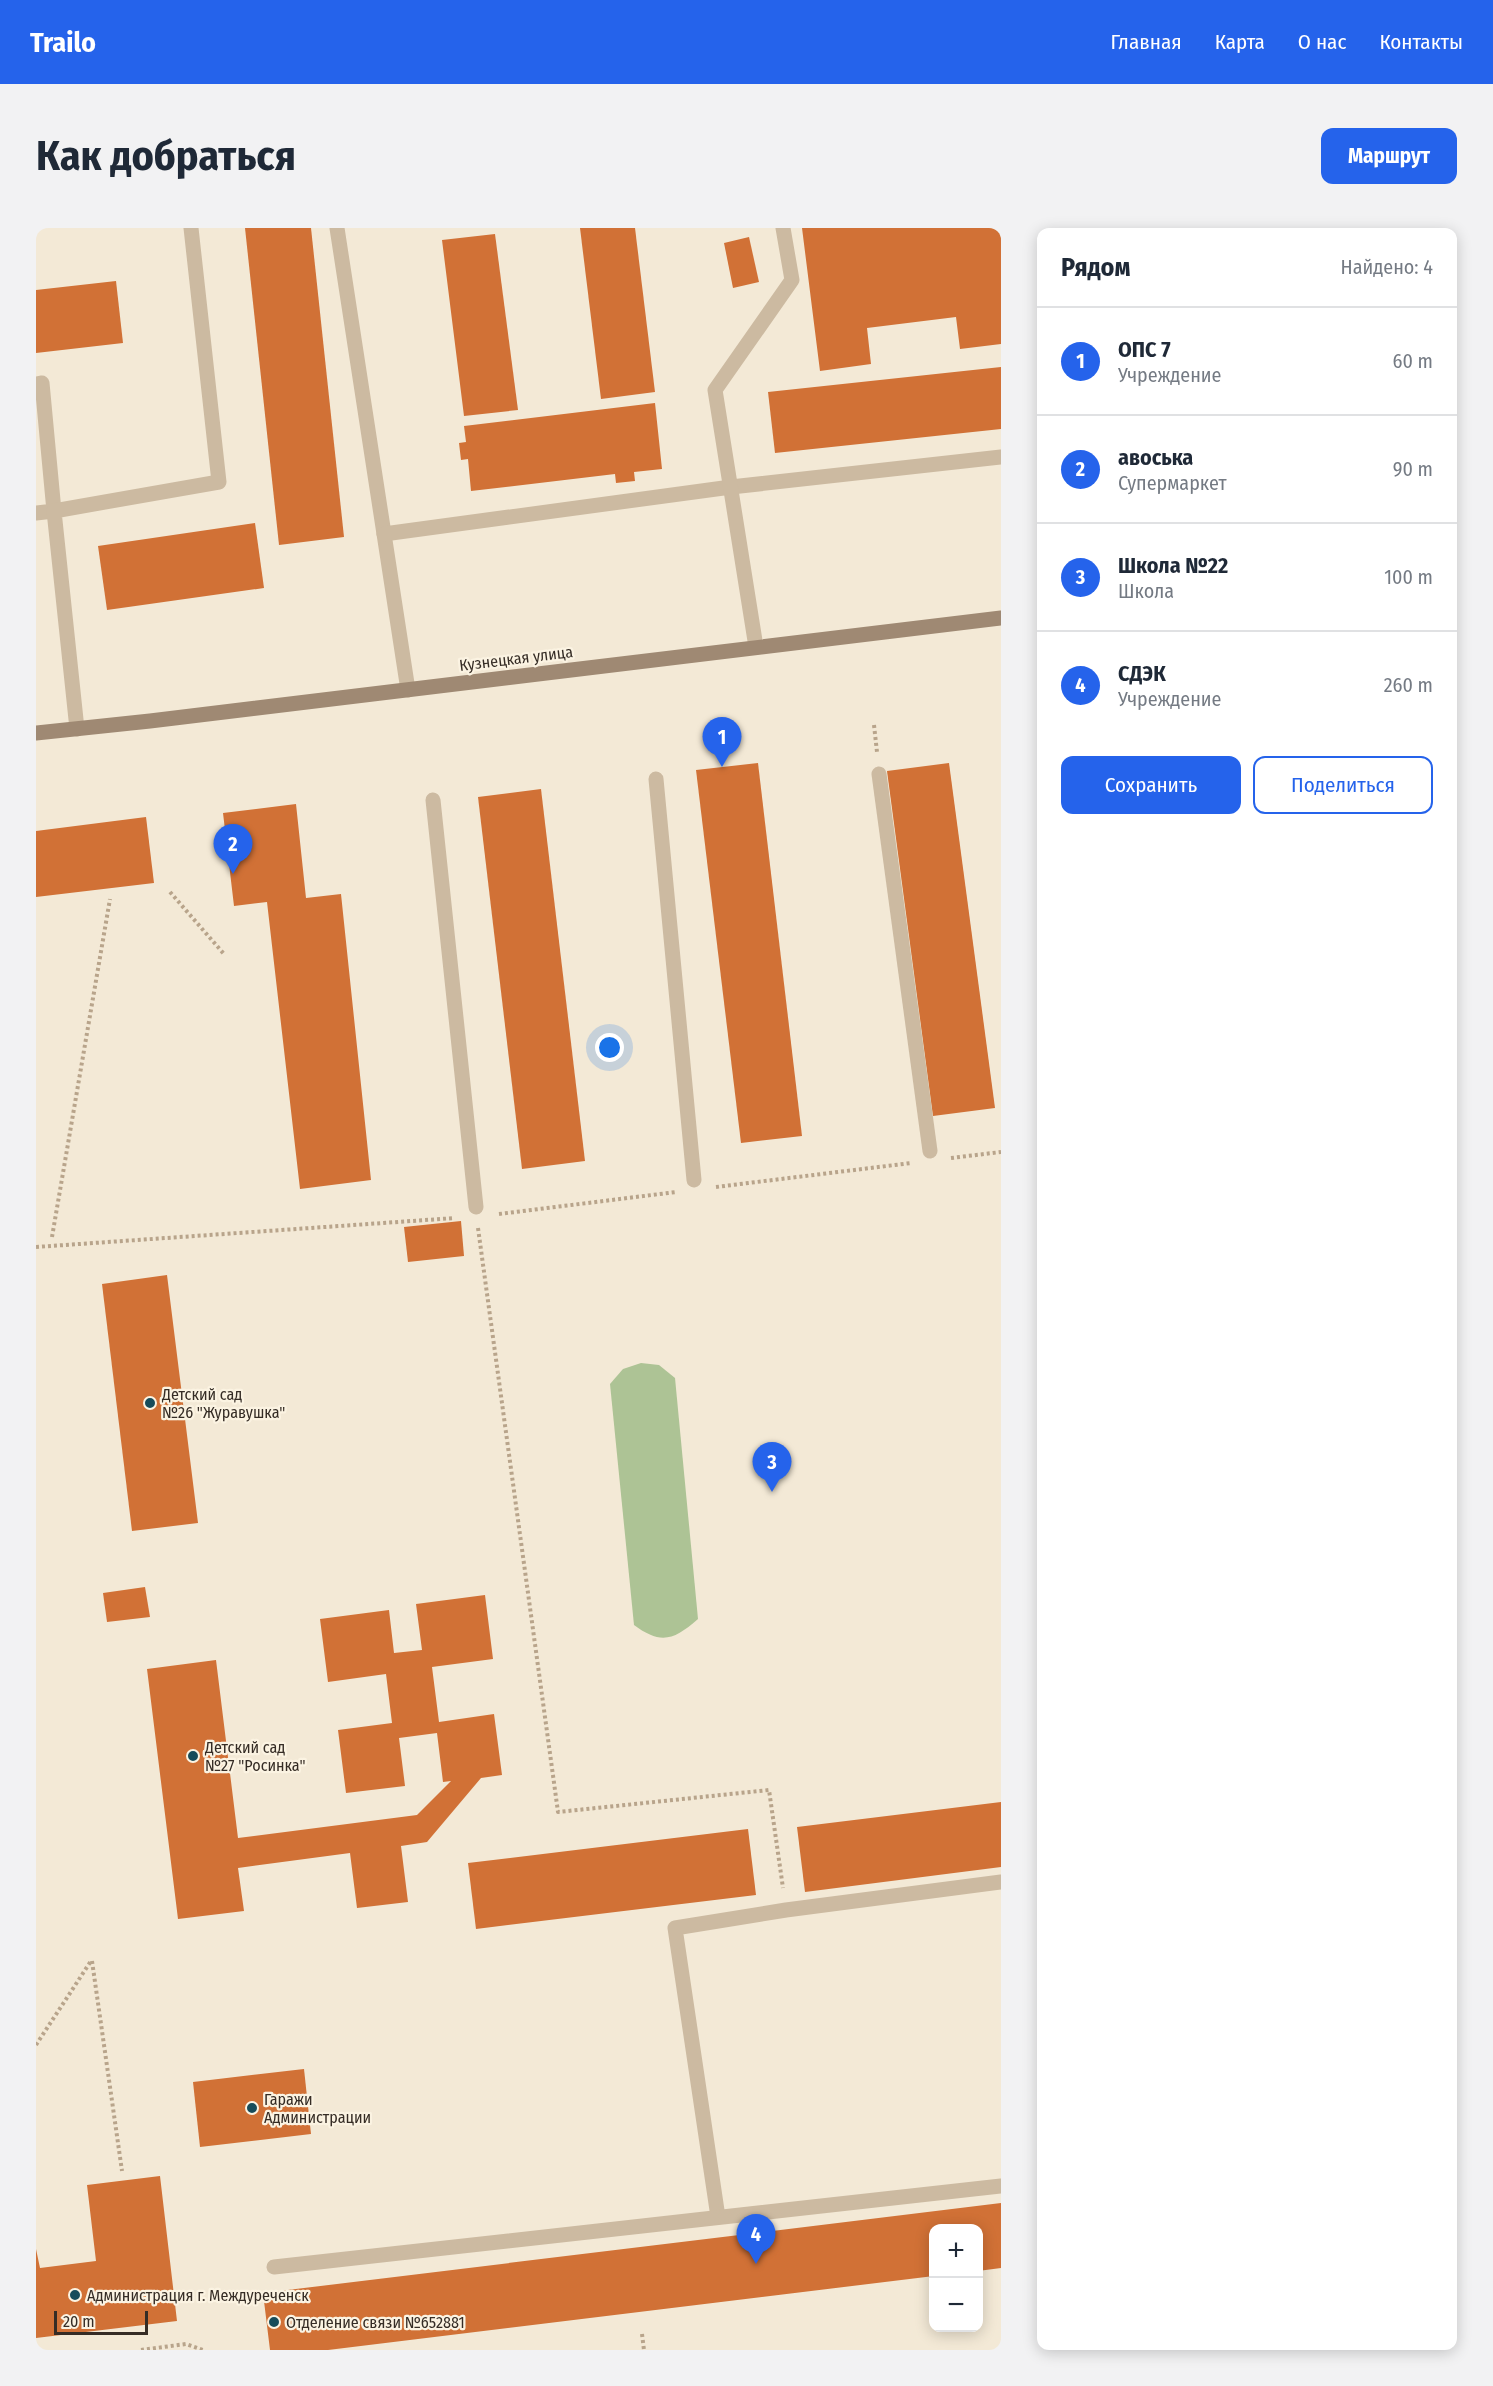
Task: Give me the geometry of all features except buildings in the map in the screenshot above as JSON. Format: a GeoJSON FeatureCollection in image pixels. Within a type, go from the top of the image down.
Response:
{"type":"FeatureCollection","features":[{"type":"Feature","properties":{"kind":"main road","name":"Кузнецкая улица"},"geometry":{"type":"LineString","coordinates":[[36,733],[1001,618]]}},
{"type":"Feature","properties":{"kind":"lane"},"geometry":{"type":"LineString","coordinates":[[36,513],[219,482],[192,228]]}},
{"type":"Feature","properties":{"kind":"lane"},"geometry":{"type":"LineString","coordinates":[[337,228],[408,690]]}},
{"type":"Feature","properties":{"kind":"lane"},"geometry":{"type":"LineString","coordinates":[[756,648],[715,390],[792,280],[783,228]]}},
{"type":"Feature","properties":{"kind":"lane"},"geometry":{"type":"LineString","coordinates":[[36,384],[42,383],[77,729]]}},
{"type":"Feature","properties":{"kind":"lane"},"geometry":{"type":"LineString","coordinates":[[384,534],[730,487],[1001,457]]}},
{"type":"Feature","properties":{"kind":"lane"},"geometry":{"type":"LineString","coordinates":[[879,774],[931,1157]]}},
{"type":"Feature","properties":{"kind":"lane"},"geometry":{"type":"LineString","coordinates":[[656,779],[690,1186]]}},
{"type":"Feature","properties":{"kind":"lane"},"geometry":{"type":"LineString","coordinates":[[433,800],[476,1212]]}},
{"type":"Feature","properties":{"kind":"lane"},"geometry":{"type":"LineString","coordinates":[[718,2217],[675,1928],[786,1910],[1001,1882]]}},
{"type":"Feature","properties":{"kind":"lane"},"geometry":{"type":"LineString","coordinates":[[274,2267],[1001,2186]]}},
{"type":"Feature","properties":{"kind":"path"},"geometry":{"type":"LineString","coordinates":[[170,892],[224,954]]}},
{"type":"Feature","properties":{"kind":"path"},"geometry":{"type":"LineString","coordinates":[[52,1237],[110,899]]}},
{"type":"Feature","properties":{"kind":"path"},"geometry":{"type":"LineString","coordinates":[[709,1188],[931,1157],[1001,1152]]}},
{"type":"Feature","properties":{"kind":"path"},"geometry":{"type":"LineString","coordinates":[[36,1247],[476,1212],[690,1186]]}},
{"type":"Feature","properties":{"kind":"path"},"geometry":{"type":"LineString","coordinates":[[476,1212],[558,1812],[769,1790],[786,1910]]}},
{"type":"Feature","properties":{"kind":"path"},"geometry":{"type":"LineString","coordinates":[[36,2045],[92,1961],[122,2171]]}},
{"type":"Feature","properties":{"kind":"path"},"geometry":{"type":"LineString","coordinates":[[642,2334],[644,2350]]}},
{"type":"Feature","properties":{"kind":"path"},"geometry":{"type":"LineString","coordinates":[[141,2350],[186,2343],[203,2350]]}},
{"type":"Feature","properties":{"kind":"green space"},"geometry":{"type":"Polygon","coordinates":[[[641,1363],[659,1365],[675,1378],[698,1619],[682,1632],[667,1637],[652,1635],[634,1625],[610,1384],[623,1369],[641,1363]]]}},
{"type":"Feature","properties":{"kind":"place","name":"ОПС 7"},"geometry":{"type":"Point","coordinates":[722,767]}},
{"type":"Feature","properties":{"kind":"place","name":"авоська"},"geometry":{"type":"Point","coordinates":[233,874]}},
{"type":"Feature","properties":{"kind":"place","name":"Детский сад №26 \"Журавушка\""},"geometry":{"type":"Point","coordinates":[150,1403]}},
{"type":"Feature","properties":{"kind":"place","name":"Школа №22"},"geometry":{"type":"Point","coordinates":[772,1492]}},
{"type":"Feature","properties":{"kind":"place","name":"Детский сад №27 \"Росинка\""},"geometry":{"type":"Point","coordinates":[193,1756]}},
{"type":"Feature","properties":{"kind":"place","name":"Гаражи Администрации"},"geometry":{"type":"Point","coordinates":[252,2108]}},
{"type":"Feature","properties":{"kind":"place","name":"СДЭК"},"geometry":{"type":"Point","coordinates":[756,2264]}},
{"type":"Feature","properties":{"kind":"place","name":"Администрация г. Междуреченск"},"geometry":{"type":"Point","coordinates":[75,2295]}},
{"type":"Feature","properties":{"kind":"place","name":"Отделение связи №652881"},"geometry":{"type":"Point","coordinates":[274,2322]}}]}
